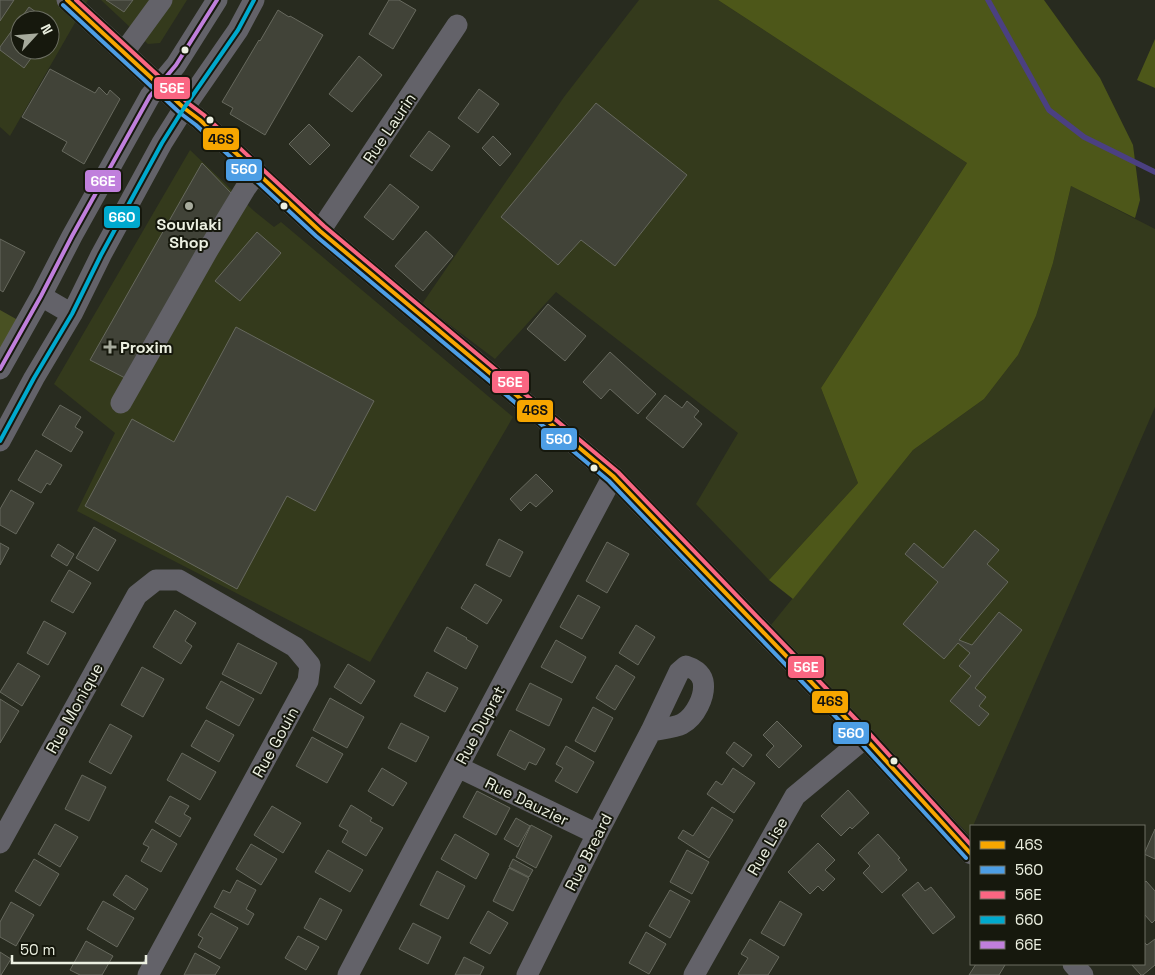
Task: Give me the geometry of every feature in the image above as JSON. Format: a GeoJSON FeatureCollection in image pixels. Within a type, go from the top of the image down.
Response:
{"type":"FeatureCollection","features":[{"type":"Feature","properties":{"kind":"street"},"geometry":{"type":"LineString","coordinates":[[68,0],[320,232],[613,476],[865,738],[970,853]]}},
{"type":"Feature","properties":{"kind":"street"},"geometry":{"type":"LineString","coordinates":[[124,52],[162,0]]}},
{"type":"Feature","properties":{"kind":"street"},"geometry":{"type":"LineString","coordinates":[[0,369],[150,96],[176,65],[216,0]]}},
{"type":"Feature","properties":{"kind":"street"},"geometry":{"type":"LineString","coordinates":[[0,440],[72,314],[162,143],[238,30],[254,0]]}},
{"type":"Feature","properties":{"kind":"street","name":"Rue Laurin"},"geometry":{"type":"LineString","coordinates":[[320,232],[457,25]]}},
{"type":"Feature","properties":{"kind":"street"},"geometry":{"type":"LineString","coordinates":[[121,402],[208,250],[257,172]]}},
{"type":"Feature","properties":{"kind":"street"},"geometry":{"type":"LineString","coordinates":[[72,236],[101,256]]}},
{"type":"Feature","properties":{"kind":"street"},"geometry":{"type":"LineString","coordinates":[[41,296],[72,314]]}},
{"type":"Feature","properties":{"kind":"street","name":"Rue Duprat"},"geometry":{"type":"LineString","coordinates":[[348,975],[613,476]]}},
{"type":"Feature","properties":{"kind":"street","name":"Rue Monique"},"geometry":{"type":"LineString","coordinates":[[0,843],[137,595],[156,580]]}},
{"type":"Feature","properties":{"kind":"street","name":"Rue Gouin"},"geometry":{"type":"LineString","coordinates":[[148,975],[308,681],[310,665],[295,648],[179,580],[156,580]]}},
{"type":"Feature","properties":{"kind":"street","name":"Rue Breard"},"geometry":{"type":"LineString","coordinates":[[527,975],[651,731]]}},
{"type":"Feature","properties":{"kind":"street","name":"Rue Lise"},"geometry":{"type":"LineString","coordinates":[[694,975],[795,796],[865,738]]}},
{"type":"Feature","properties":{"kind":"street","name":"Rue Dauzier"},"geometry":{"type":"LineString","coordinates":[[458,767],[597,834]]}},
{"type":"Feature","properties":{"kind":"street"},"geometry":{"type":"LineString","coordinates":[[1073,965],[1083,975]]}},
{"type":"Feature","properties":{"kind":"shaded area"},"geometry":{"type":"Polygon","coordinates":[[[0,0],[88,0],[60,49],[60,10],[10,10],[10,60],[54,60],[10,136],[0,127],[0,0]]]}},
{"type":"Feature","properties":{"kind":"shaded area"},"geometry":{"type":"Polygon","coordinates":[[[101,0],[187,0],[160,43],[148,44],[101,0]]]}},
{"type":"Feature","properties":{"kind":"shaded area"},"geometry":{"type":"Polygon","coordinates":[[[639,0],[718,0],[967,163],[821,388],[858,483],[769,580],[696,504],[738,433],[556,292],[495,359],[422,304],[564,97],[639,0]]]}},
{"type":"Feature","properties":{"kind":"shaded area"},"geometry":{"type":"Polygon","coordinates":[[[190,150],[254,211],[274,227],[281,222],[513,417],[370,662],[77,511],[115,433],[54,384],[190,150]]]}},
{"type":"Feature","properties":{"kind":"shaded area"},"geometry":{"type":"Polygon","coordinates":[[[1071,186],[1155,229],[1155,407],[973,825],[970,825],[969,835],[771,625],[913,450],[984,399],[1018,355],[1036,316],[1053,263],[1071,186]]]}},
{"type":"Feature","properties":{"kind":"shaded area"},"geometry":{"type":"Polygon","coordinates":[[[0,310],[25,324],[0,369],[0,310]]]}},
{"type":"Feature","properties":{"kind":"green space"},"geometry":{"type":"Polygon","coordinates":[[[718,0],[1044,0],[1100,78],[1133,145],[1140,200],[1135,218],[1071,186],[1053,263],[1036,316],[1018,355],[984,399],[913,450],[793,599],[769,580],[858,483],[821,388],[967,163],[718,0]]]}},
{"type":"Feature","properties":{"kind":"green space"},"geometry":{"type":"Polygon","coordinates":[[[1155,39],[1155,88],[1137,80],[1155,39]]]}},
{"type":"Feature","properties":{"kind":"building"},"geometry":{"type":"Polygon","coordinates":[[[0,0],[14,0],[0,21],[0,0]]]}},
{"type":"Feature","properties":{"kind":"building"},"geometry":{"type":"Polygon","coordinates":[[[106,0],[133,0],[124,12],[106,0]]]}},
{"type":"Feature","properties":{"kind":"building"},"geometry":{"type":"Polygon","coordinates":[[[389,0],[399,0],[416,10],[393,49],[369,34],[389,0]]]}},
{"type":"Feature","properties":{"kind":"building"},"geometry":{"type":"Polygon","coordinates":[[[278,10],[323,35],[265,135],[230,114],[233,108],[222,102],[278,10]]]}},
{"type":"Feature","properties":{"kind":"building"},"geometry":{"type":"Polygon","coordinates":[[[10,33],[10,58],[0,50],[0,47],[10,33]]]}},
{"type":"Feature","properties":{"kind":"building"},"geometry":{"type":"Polygon","coordinates":[[[359,56],[382,75],[352,112],[329,94],[359,56]]]}},
{"type":"Feature","properties":{"kind":"building"},"geometry":{"type":"Polygon","coordinates":[[[13,60],[30,60],[24,68],[13,60]]]}},
{"type":"Feature","properties":{"kind":"building"},"geometry":{"type":"Polygon","coordinates":[[[50,69],[95,93],[99,87],[107,95],[110,90],[120,99],[84,164],[62,151],[67,142],[22,117],[50,69]]]}},
{"type":"Feature","properties":{"kind":"building"},"geometry":{"type":"Polygon","coordinates":[[[479,89],[499,104],[478,133],[458,118],[479,89]]]}},
{"type":"Feature","properties":{"kind":"building"},"geometry":{"type":"Polygon","coordinates":[[[596,103],[687,175],[615,266],[581,240],[558,265],[501,217],[596,103]]]}},
{"type":"Feature","properties":{"kind":"building"},"geometry":{"type":"Polygon","coordinates":[[[309,124],[330,145],[310,165],[289,144],[309,124]]]}},
{"type":"Feature","properties":{"kind":"building"},"geometry":{"type":"Polygon","coordinates":[[[429,131],[450,146],[432,171],[410,156],[429,131]]]}},
{"type":"Feature","properties":{"kind":"building"},"geometry":{"type":"Polygon","coordinates":[[[493,136],[511,154],[500,166],[482,148],[493,136]]]}},
{"type":"Feature","properties":{"kind":"building"},"geometry":{"type":"Polygon","coordinates":[[[202,163],[232,194],[127,379],[90,360],[202,163]]]}},
{"type":"Feature","properties":{"kind":"building"},"geometry":{"type":"Polygon","coordinates":[[[390,184],[419,207],[393,240],[364,217],[390,184]]]}},
{"type":"Feature","properties":{"kind":"building"},"geometry":{"type":"Polygon","coordinates":[[[426,231],[453,256],[423,291],[395,266],[426,231]]]}},
{"type":"Feature","properties":{"kind":"building"},"geometry":{"type":"Polygon","coordinates":[[[257,232],[281,253],[240,301],[215,281],[257,232]]]}},
{"type":"Feature","properties":{"kind":"building"},"geometry":{"type":"Polygon","coordinates":[[[0,239],[25,252],[3,292],[0,290],[0,239]]]}},
{"type":"Feature","properties":{"kind":"building"},"geometry":{"type":"Polygon","coordinates":[[[548,304],[586,336],[565,361],[527,329],[548,304]]]}},
{"type":"Feature","properties":{"kind":"building"},"geometry":{"type":"Polygon","coordinates":[[[236,327],[374,401],[315,511],[287,496],[237,589],[85,506],[132,419],[174,442],[236,327]]]}},
{"type":"Feature","properties":{"kind":"building"},"geometry":{"type":"Polygon","coordinates":[[[610,352],[656,394],[638,414],[610,389],[601,399],[583,382],[610,352]]]}},
{"type":"Feature","properties":{"kind":"building"},"geometry":{"type":"Polygon","coordinates":[[[665,395],[682,408],[687,401],[699,411],[694,417],[702,424],[683,448],[646,418],[665,395]]]}},
{"type":"Feature","properties":{"kind":"building"},"geometry":{"type":"Polygon","coordinates":[[[60,405],[81,417],[75,427],[83,432],[71,452],[42,435],[60,405]]]}},
{"type":"Feature","properties":{"kind":"building"},"geometry":{"type":"Polygon","coordinates":[[[36,450],[62,465],[50,485],[47,483],[41,493],[18,480],[36,450]]]}},
{"type":"Feature","properties":{"kind":"building"},"geometry":{"type":"Polygon","coordinates":[[[536,474],[553,491],[536,507],[530,502],[521,511],[510,499],[536,474]]]}},
{"type":"Feature","properties":{"kind":"building"},"geometry":{"type":"Polygon","coordinates":[[[11,490],[34,503],[16,534],[0,525],[0,509],[11,490]]]}},
{"type":"Feature","properties":{"kind":"building"},"geometry":{"type":"Polygon","coordinates":[[[94,527],[116,540],[98,571],[76,558],[94,527]]]}},
{"type":"Feature","properties":{"kind":"building"},"geometry":{"type":"Polygon","coordinates":[[[975,530],[999,550],[987,564],[1008,582],[959,640],[972,645],[999,612],[1022,630],[975,688],[986,697],[979,706],[989,714],[979,726],[950,701],[971,676],[959,666],[970,653],[958,643],[944,659],[903,624],[938,582],[905,554],[914,543],[943,568],[975,530]]]}},
{"type":"Feature","properties":{"kind":"building"},"geometry":{"type":"Polygon","coordinates":[[[499,539],[523,552],[510,577],[486,565],[499,539]]]}},
{"type":"Feature","properties":{"kind":"building"},"geometry":{"type":"Polygon","coordinates":[[[607,542],[629,554],[607,593],[586,581],[607,542]]]}},
{"type":"Feature","properties":{"kind":"building"},"geometry":{"type":"Polygon","coordinates":[[[0,543],[9,548],[0,565],[0,543]]]}},
{"type":"Feature","properties":{"kind":"building"},"geometry":{"type":"Polygon","coordinates":[[[58,544],[74,554],[67,566],[51,556],[58,544]]]}},
{"type":"Feature","properties":{"kind":"building"},"geometry":{"type":"Polygon","coordinates":[[[69,570],[91,583],[73,613],[51,601],[69,570]]]}},
{"type":"Feature","properties":{"kind":"building"},"geometry":{"type":"Polygon","coordinates":[[[475,584],[502,600],[487,624],[461,608],[475,584]]]}},
{"type":"Feature","properties":{"kind":"building"},"geometry":{"type":"Polygon","coordinates":[[[578,595],[600,607],[582,639],[560,627],[578,595]]]}},
{"type":"Feature","properties":{"kind":"building"},"geometry":{"type":"Polygon","coordinates":[[[175,610],[196,623],[185,641],[192,646],[181,664],[153,647],[175,610]]]}},
{"type":"Feature","properties":{"kind":"building"},"geometry":{"type":"Polygon","coordinates":[[[44,621],[66,633],[48,665],[27,653],[44,621]]]}},
{"type":"Feature","properties":{"kind":"building"},"geometry":{"type":"Polygon","coordinates":[[[636,625],[655,637],[638,665],[619,653],[636,625]]]}},
{"type":"Feature","properties":{"kind":"building"},"geometry":{"type":"Polygon","coordinates":[[[447,627],[478,646],[466,669],[434,651],[447,627]]]}},
{"type":"Feature","properties":{"kind":"building"},"geometry":{"type":"Polygon","coordinates":[[[556,640],[586,657],[572,683],[541,667],[556,640]]]}},
{"type":"Feature","properties":{"kind":"building"},"geometry":{"type":"Polygon","coordinates":[[[238,643],[277,663],[261,694],[222,674],[238,643]]]}},
{"type":"Feature","properties":{"kind":"building"},"geometry":{"type":"Polygon","coordinates":[[[18,663],[40,676],[22,706],[0,692],[18,663]]]}},
{"type":"Feature","properties":{"kind":"building"},"geometry":{"type":"Polygon","coordinates":[[[348,664],[375,681],[361,704],[334,687],[348,664]]]}},
{"type":"Feature","properties":{"kind":"building"},"geometry":{"type":"Polygon","coordinates":[[[616,665],[635,677],[615,710],[596,698],[616,665]]]}},
{"type":"Feature","properties":{"kind":"building"},"geometry":{"type":"Polygon","coordinates":[[[142,667],[164,679],[143,717],[121,705],[142,667]]]}},
{"type":"Feature","properties":{"kind":"building"},"geometry":{"type":"Polygon","coordinates":[[[427,672],[458,688],[445,712],[414,696],[427,672]]]}},
{"type":"Feature","properties":{"kind":"building"},"geometry":{"type":"Polygon","coordinates":[[[221,681],[254,699],[239,726],[206,708],[221,681]]]}},
{"type":"Feature","properties":{"kind":"building"},"geometry":{"type":"Polygon","coordinates":[[[530,683],[562,699],[549,726],[516,710],[530,683]]]}},
{"type":"Feature","properties":{"kind":"building"},"geometry":{"type":"Polygon","coordinates":[[[330,698],[364,717],[347,748],[313,730],[330,698]]]}},
{"type":"Feature","properties":{"kind":"building"},"geometry":{"type":"Polygon","coordinates":[[[0,699],[19,711],[0,743],[0,699]]]}},
{"type":"Feature","properties":{"kind":"building"},"geometry":{"type":"Polygon","coordinates":[[[593,707],[613,718],[595,752],[575,741],[593,707]]]}},
{"type":"Feature","properties":{"kind":"building"},"geometry":{"type":"Polygon","coordinates":[[[206,720],[234,735],[219,762],[191,746],[206,720]]]}},
{"type":"Feature","properties":{"kind":"building"},"geometry":{"type":"Polygon","coordinates":[[[777,721],[802,746],[779,768],[766,755],[774,746],[763,735],[777,721]]]}},
{"type":"Feature","properties":{"kind":"building"},"geometry":{"type":"Polygon","coordinates":[[[401,723],[429,737],[416,762],[388,748],[401,723]]]}},
{"type":"Feature","properties":{"kind":"building"},"geometry":{"type":"Polygon","coordinates":[[[110,724],[132,736],[111,774],[89,762],[110,724]]]}},
{"type":"Feature","properties":{"kind":"building"},"geometry":{"type":"Polygon","coordinates":[[[510,730],[545,749],[536,765],[529,762],[525,770],[497,755],[510,730]]]}},
{"type":"Feature","properties":{"kind":"building"},"geometry":{"type":"Polygon","coordinates":[[[312,737],[343,754],[327,783],[296,766],[312,737]]]}},
{"type":"Feature","properties":{"kind":"building"},"geometry":{"type":"Polygon","coordinates":[[[734,742],[752,755],[743,767],[726,753],[734,742]]]}},
{"type":"Feature","properties":{"kind":"building"},"geometry":{"type":"Polygon","coordinates":[[[566,746],[594,762],[577,793],[555,781],[563,768],[556,764],[566,746]]]}},
{"type":"Feature","properties":{"kind":"building"},"geometry":{"type":"Polygon","coordinates":[[[182,753],[216,772],[200,800],[167,780],[182,753]]]}},
{"type":"Feature","properties":{"kind":"building"},"geometry":{"type":"Polygon","coordinates":[[[382,768],[407,783],[393,806],[368,791],[382,768]]]}},
{"type":"Feature","properties":{"kind":"building"},"geometry":{"type":"Polygon","coordinates":[[[733,768],[755,783],[734,813],[707,794],[716,781],[722,785],[733,768]]]}},
{"type":"Feature","properties":{"kind":"building"},"geometry":{"type":"Polygon","coordinates":[[[82,775],[106,787],[89,821],[65,809],[82,775]]]}},
{"type":"Feature","properties":{"kind":"building"},"geometry":{"type":"Polygon","coordinates":[[[848,790],[869,813],[852,829],[850,827],[841,836],[821,816],[848,790]]]}},
{"type":"Feature","properties":{"kind":"building"},"geometry":{"type":"Polygon","coordinates":[[[477,791],[510,808],[496,835],[463,817],[477,791]]]}},
{"type":"Feature","properties":{"kind":"building"},"geometry":{"type":"Polygon","coordinates":[[[170,796],[189,806],[184,814],[191,818],[180,837],[155,822],[170,796]]]}},
{"type":"Feature","properties":{"kind":"building"},"geometry":{"type":"Polygon","coordinates":[[[351,805],[372,818],[370,821],[383,828],[366,856],[342,842],[348,831],[339,826],[351,805]]]}},
{"type":"Feature","properties":{"kind":"building"},"geometry":{"type":"Polygon","coordinates":[[[272,806],[301,823],[283,853],[254,835],[272,806]]]}},
{"type":"Feature","properties":{"kind":"building"},"geometry":{"type":"Polygon","coordinates":[[[712,807],[733,820],[709,858],[678,838],[683,830],[693,836],[712,807]]]}},
{"type":"Feature","properties":{"kind":"building"},"geometry":{"type":"Polygon","coordinates":[[[516,818],[530,826],[518,847],[504,839],[516,818]]]}},
{"type":"Feature","properties":{"kind":"building"},"geometry":{"type":"Polygon","coordinates":[[[55,824],[78,837],[60,867],[38,854],[55,824]]]}},
{"type":"Feature","properties":{"kind":"building"},"geometry":{"type":"Polygon","coordinates":[[[531,825],[552,836],[536,868],[516,857],[531,825]]]}},
{"type":"Feature","properties":{"kind":"building"},"geometry":{"type":"Polygon","coordinates":[[[152,829],[177,844],[161,872],[141,861],[149,847],[143,844],[152,829]]]}},
{"type":"Feature","properties":{"kind":"building"},"geometry":{"type":"Polygon","coordinates":[[[1155,829],[1155,859],[1145,854],[1155,829]]]}},
{"type":"Feature","properties":{"kind":"building"},"geometry":{"type":"Polygon","coordinates":[[[455,834],[489,854],[476,879],[441,859],[455,834]]]}},
{"type":"Feature","properties":{"kind":"building"},"geometry":{"type":"Polygon","coordinates":[[[878,834],[900,858],[898,859],[907,870],[882,893],[863,873],[870,866],[858,853],[878,834]]]}},
{"type":"Feature","properties":{"kind":"building"},"geometry":{"type":"Polygon","coordinates":[[[818,843],[835,860],[825,870],[835,879],[823,891],[818,886],[810,894],[788,872],[818,843]]]}},
{"type":"Feature","properties":{"kind":"building"},"geometry":{"type":"Polygon","coordinates":[[[251,844],[277,859],[261,885],[236,869],[251,844]]]}},
{"type":"Feature","properties":{"kind":"building"},"geometry":{"type":"Polygon","coordinates":[[[328,850],[363,870],[350,892],[315,872],[328,850]]]}},
{"type":"Feature","properties":{"kind":"building"},"geometry":{"type":"Polygon","coordinates":[[[687,850],[709,862],[692,894],[670,882],[687,850]]]}},
{"type":"Feature","properties":{"kind":"building"},"geometry":{"type":"Polygon","coordinates":[[[34,859],[59,874],[40,906],[15,891],[34,859]]]}},
{"type":"Feature","properties":{"kind":"building"},"geometry":{"type":"Polygon","coordinates":[[[513,859],[533,870],[529,877],[509,867],[513,859]]]}},
{"type":"Feature","properties":{"kind":"building"},"geometry":{"type":"Polygon","coordinates":[[[509,868],[529,878],[513,911],[493,901],[509,868]]]}},
{"type":"Feature","properties":{"kind":"building"},"geometry":{"type":"Polygon","coordinates":[[[437,871],[465,886],[448,919],[420,905],[437,871]]]}},
{"type":"Feature","properties":{"kind":"building"},"geometry":{"type":"Polygon","coordinates":[[[126,875],[148,889],[135,910],[113,895],[126,875]]]}},
{"type":"Feature","properties":{"kind":"building"},"geometry":{"type":"Polygon","coordinates":[[[237,880],[256,890],[246,909],[254,914],[248,925],[214,907],[223,890],[230,893],[237,880]]]}},
{"type":"Feature","properties":{"kind":"building"},"geometry":{"type":"Polygon","coordinates":[[[918,882],[925,891],[931,887],[955,917],[933,934],[902,895],[918,882]]]}},
{"type":"Feature","properties":{"kind":"building"},"geometry":{"type":"Polygon","coordinates":[[[1145,882],[1155,891],[1155,920],[1152,923],[1145,915],[1145,882]]]}},
{"type":"Feature","properties":{"kind":"building"},"geometry":{"type":"Polygon","coordinates":[[[670,890],[690,901],[670,938],[649,926],[670,890]]]}},
{"type":"Feature","properties":{"kind":"building"},"geometry":{"type":"Polygon","coordinates":[[[320,898],[342,910],[326,940],[304,928],[320,898]]]}},
{"type":"Feature","properties":{"kind":"building"},"geometry":{"type":"Polygon","coordinates":[[[103,901],[134,918],[117,947],[87,929],[103,901]]]}},
{"type":"Feature","properties":{"kind":"building"},"geometry":{"type":"Polygon","coordinates":[[[780,901],[802,914],[784,946],[761,933],[780,901]]]}},
{"type":"Feature","properties":{"kind":"building"},"geometry":{"type":"Polygon","coordinates":[[[11,902],[34,915],[16,946],[0,937],[0,922],[11,902]]]}},
{"type":"Feature","properties":{"kind":"building"},"geometry":{"type":"Polygon","coordinates":[[[488,911],[508,923],[490,954],[470,943],[488,911]]]}},
{"type":"Feature","properties":{"kind":"building"},"geometry":{"type":"Polygon","coordinates":[[[211,913],[238,928],[220,959],[198,947],[203,938],[198,935],[211,913]]]}},
{"type":"Feature","properties":{"kind":"building"},"geometry":{"type":"Polygon","coordinates":[[[413,923],[441,937],[428,964],[399,949],[413,923]]]}},
{"type":"Feature","properties":{"kind":"building"},"geometry":{"type":"Polygon","coordinates":[[[646,932],[666,944],[649,974],[629,963],[646,932]]]}},
{"type":"Feature","properties":{"kind":"building"},"geometry":{"type":"Polygon","coordinates":[[[298,936],[319,947],[306,970],[285,958],[298,936]]]}},
{"type":"Feature","properties":{"kind":"building"},"geometry":{"type":"Polygon","coordinates":[[[750,939],[779,957],[768,975],[738,974],[748,958],[741,954],[750,939]]]}},
{"type":"Feature","properties":{"kind":"building"},"geometry":{"type":"Polygon","coordinates":[[[1155,939],[1155,965],[1141,975],[1132,965],[1145,965],[1145,943],[1147,945],[1155,939]]]}},
{"type":"Feature","properties":{"kind":"building"},"geometry":{"type":"Polygon","coordinates":[[[86,941],[113,956],[102,975],[80,975],[70,970],[86,941]]]}},
{"type":"Feature","properties":{"kind":"building"},"geometry":{"type":"Polygon","coordinates":[[[0,952],[11,959],[1,975],[0,975],[0,952]]]}},
{"type":"Feature","properties":{"kind":"building"},"geometry":{"type":"Polygon","coordinates":[[[195,953],[220,967],[215,975],[184,975],[195,953]]]}},
{"type":"Feature","properties":{"kind":"building"},"geometry":{"type":"Polygon","coordinates":[[[464,957],[484,967],[480,975],[455,975],[464,957]]]}},
{"type":"Feature","properties":{"kind":"building"},"geometry":{"type":"Polygon","coordinates":[[[975,965],[1005,965],[999,975],[969,975],[975,965]]]}},
{"type":"Feature","properties":{"kind":"waterway"},"geometry":{"type":"LineString","coordinates":[[988,0],[1049,110],[1084,137],[1155,172]]}},
{"type":"Feature","properties":{"kind":"transit line","name":"46S"},"geometry":{"type":"LineString","coordinates":[[67,0],[320,231],[613,476],[865,738],[970,853]]}},
{"type":"Feature","properties":{"kind":"transit line","name":"56E"},"geometry":{"type":"LineString","coordinates":[[76,0],[324,226],[618,472],[870,734],[970,844]]}},
{"type":"Feature","properties":{"kind":"transit line","name":"66E"},"geometry":{"type":"LineString","coordinates":[[0,369],[150,96],[176,65],[217,0]]}},
{"type":"Feature","properties":{"kind":"transit line","name":"66O"},"geometry":{"type":"LineString","coordinates":[[0,441],[72,314],[101,255],[162,143],[238,30],[254,0]]}},
{"type":"Feature","properties":{"kind":"transit line","name":"56O"},"geometry":{"type":"LineString","coordinates":[[63,5],[316,236],[609,481],[860,742],[966,858]]}},
{"type":"Feature","properties":{"kind":"place","name":"Souvlaki Shop"},"geometry":{"type":"Point","coordinates":[189,206]}},
{"type":"Feature","properties":{"kind":"place","name":"Proxim"},"geometry":{"type":"Point","coordinates":[110,347]}}]}
